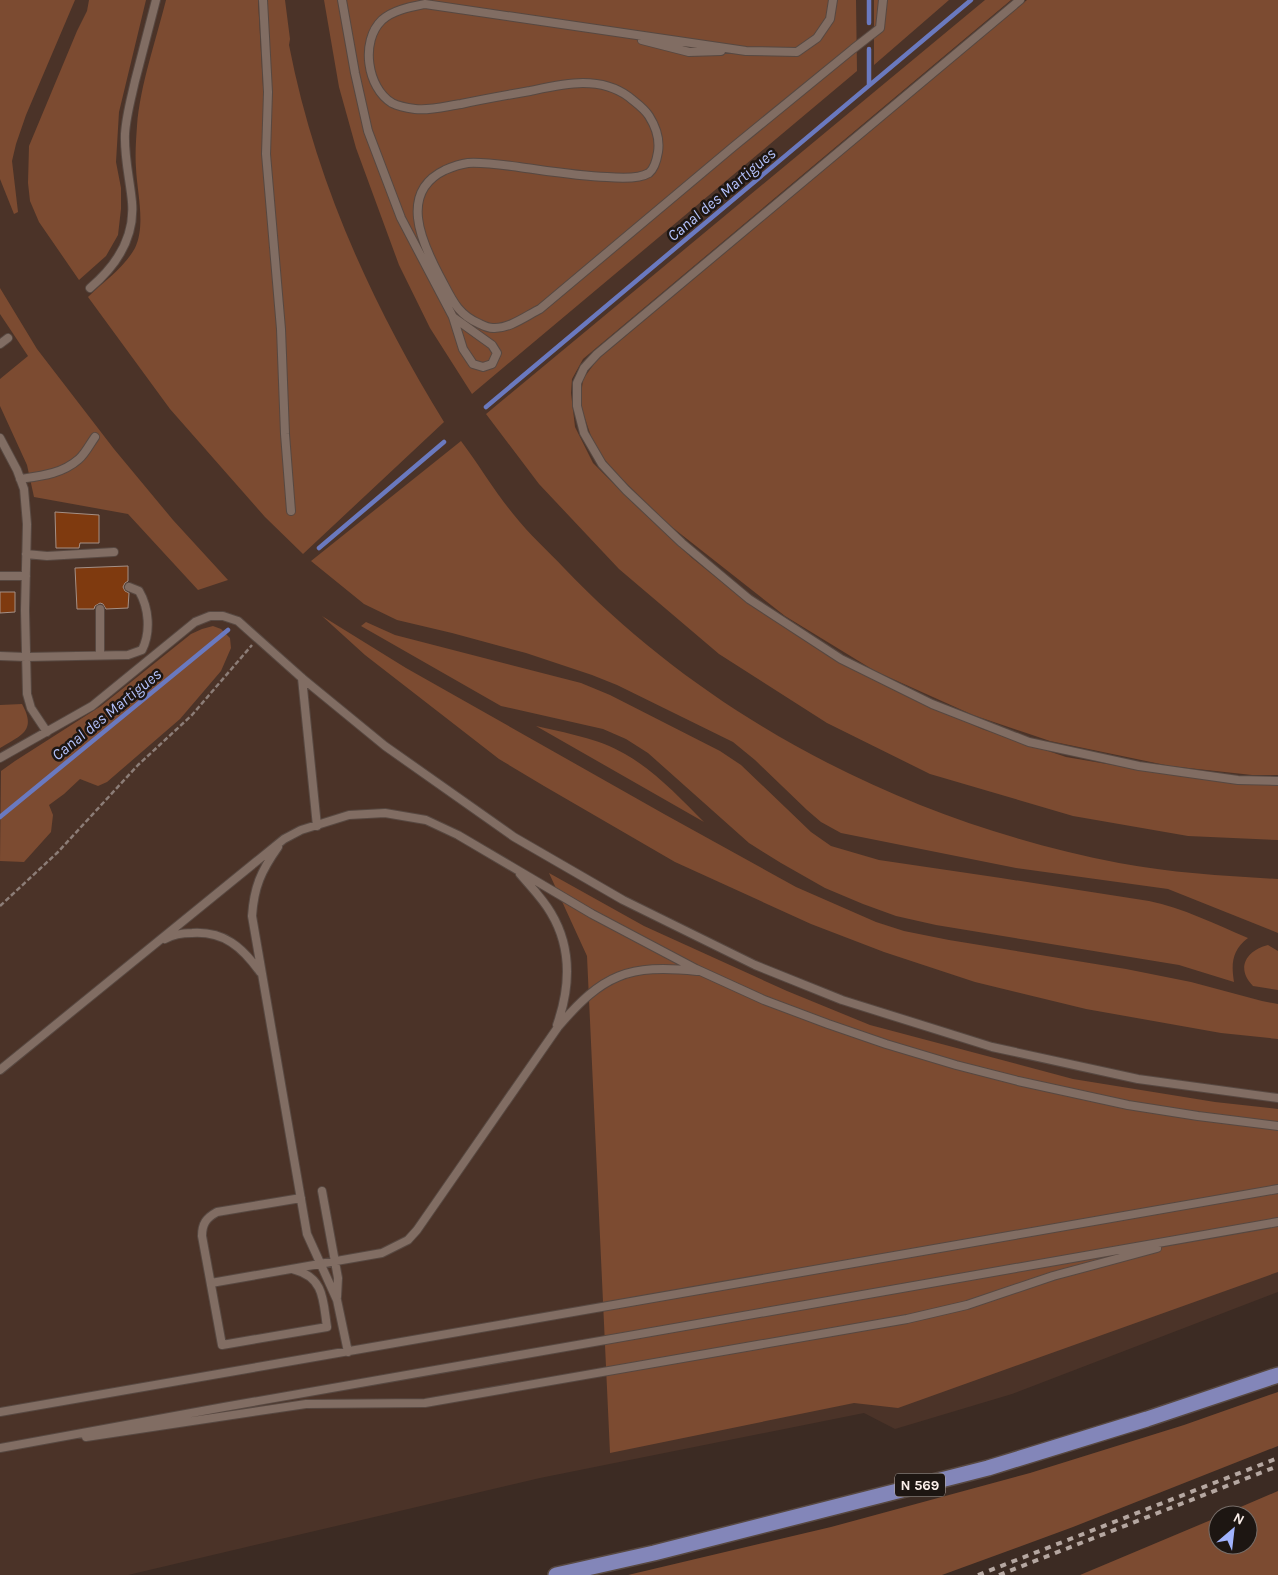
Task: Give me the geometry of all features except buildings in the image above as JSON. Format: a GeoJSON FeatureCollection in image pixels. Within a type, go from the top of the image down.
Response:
{"type":"FeatureCollection","features":[{"type":"Feature","properties":{"kind":"main road","name":"N 569"},"geometry":{"type":"LineString","coordinates":[[556,1575],[654,1553],[988,1468],[1147,1420],[1278,1375]]}},
{"type":"Feature","properties":{"kind":"lane"},"geometry":{"type":"LineString","coordinates":[[90,288],[106,274],[121,254],[128,239],[132,204],[125,134],[132,95],[156,0]]}},
{"type":"Feature","properties":{"kind":"lane"},"geometry":{"type":"LineString","coordinates":[[263,0],[268,92],[266,154],[281,330],[285,434],[291,511]]}},
{"type":"Feature","properties":{"kind":"lane"},"geometry":{"type":"LineString","coordinates":[[342,0],[368,131],[402,218],[452,317],[464,349],[473,364],[482,367],[492,364],[497,353],[492,345],[452,317]]}},
{"type":"Feature","properties":{"kind":"lane"},"geometry":{"type":"LineString","coordinates":[[833,0],[830,19],[817,38],[797,52],[741,50],[425,4],[403,8],[382,20],[372,33],[368,52],[371,76],[379,89],[392,103],[416,109],[440,107],[563,84],[593,83],[608,85],[640,105],[650,117],[657,133],[658,147],[653,166],[649,173],[637,176],[622,178],[588,176],[468,163],[438,173],[429,180],[420,198],[419,229],[428,253],[456,308],[472,321],[490,328],[510,325],[540,309],[740,141],[880,28],[883,0]]}},
{"type":"Feature","properties":{"kind":"lane"},"geometry":{"type":"LineString","coordinates":[[1020,0],[597,354],[584,368],[577,383],[577,406],[584,433],[602,464],[626,490],[682,543],[749,598],[849,663],[932,704],[1029,742],[1139,766],[1238,780],[1278,781]]}},
{"type":"Feature","properties":{"kind":"lane"},"geometry":{"type":"LineString","coordinates":[[0,344],[8,338]]}},
{"type":"Feature","properties":{"kind":"lane"},"geometry":{"type":"LineString","coordinates":[[20,478],[50,475],[68,466],[80,458],[94,437]]}},
{"type":"Feature","properties":{"kind":"lane"},"geometry":{"type":"LineString","coordinates":[[0,438],[24,489],[27,694],[31,708],[47,732]]}},
{"type":"Feature","properties":{"kind":"lane"},"geometry":{"type":"LineString","coordinates":[[26,554],[47,556],[114,552]]}},
{"type":"Feature","properties":{"kind":"lane"},"geometry":{"type":"LineString","coordinates":[[0,576],[26,576]]}},
{"type":"Feature","properties":{"kind":"lane"},"geometry":{"type":"LineString","coordinates":[[0,656],[128,655],[142,650],[146,642],[147,608],[139,591],[128,586]]}},
{"type":"Feature","properties":{"kind":"lane"},"geometry":{"type":"LineString","coordinates":[[100,609],[100,655]]}},
{"type":"Feature","properties":{"kind":"lane"},"geometry":{"type":"LineString","coordinates":[[0,758],[92,706],[195,622],[210,616],[223,616],[238,621],[302,678],[385,746],[514,837],[623,900],[755,964],[842,1000],[992,1047],[1138,1079],[1278,1098]]}},
{"type":"Feature","properties":{"kind":"lane"},"geometry":{"type":"LineString","coordinates":[[302,678],[317,826]]}},
{"type":"Feature","properties":{"kind":"lane"},"geometry":{"type":"LineString","coordinates":[[0,1070],[284,840],[301,830],[349,815],[385,814],[426,820],[458,835],[592,914],[701,971],[764,1000],[828,1024],[886,1044],[1018,1081],[1128,1105],[1278,1126]]}},
{"type":"Feature","properties":{"kind":"lane"},"geometry":{"type":"LineString","coordinates":[[284,840],[268,862],[259,880],[253,897],[252,916],[307,1234],[337,1300],[348,1352]]}},
{"type":"Feature","properties":{"kind":"lane"},"geometry":{"type":"LineString","coordinates":[[514,868],[541,897],[552,915],[566,954],[568,974],[566,994],[553,1034]]}},
{"type":"Feature","properties":{"kind":"lane"},"geometry":{"type":"LineString","coordinates":[[152,946],[172,936],[205,932],[222,937],[238,946],[249,957],[261,974]]}},
{"type":"Feature","properties":{"kind":"lane"},"geometry":{"type":"LineString","coordinates":[[211,1283],[382,1253],[408,1240],[417,1230],[553,1034],[575,1007],[608,981],[641,970],[660,968],[701,971]]}},
{"type":"Feature","properties":{"kind":"lane"},"geometry":{"type":"LineString","coordinates":[[0,1412],[1278,1188]]}},
{"type":"Feature","properties":{"kind":"lane"},"geometry":{"type":"LineString","coordinates":[[322,1191],[338,1278],[337,1300]]}},
{"type":"Feature","properties":{"kind":"lane"},"geometry":{"type":"LineString","coordinates":[[292,1270],[302,1272],[316,1282],[322,1293],[327,1327],[222,1346],[202,1236],[202,1225],[208,1217],[217,1212],[301,1198]]}},
{"type":"Feature","properties":{"kind":"lane"},"geometry":{"type":"LineString","coordinates":[[0,1449],[253,1402],[1278,1222]]}},
{"type":"Feature","properties":{"kind":"lane"},"geometry":{"type":"LineString","coordinates":[[0,1449],[306,1404],[425,1403],[907,1319],[967,1305],[1053,1276],[1193,1237]]}},
{"type":"Feature","properties":{"kind":"path"},"geometry":{"type":"LineString","coordinates":[[0,906],[58,852],[138,765],[192,715],[257,638]]}},
{"type":"Feature","properties":{"kind":"shaded area"},"geometry":{"type":"Polygon","coordinates":[[[0,0],[1278,0],[1278,1292],[1012,1394],[895,1429],[864,1413],[540,1478],[128,1575],[0,1575],[0,0]]]}},
{"type":"Feature","properties":{"kind":"shaded area"},"geometry":{"type":"Polygon","coordinates":[[[0,0],[75,0],[26,115],[16,144],[12,161],[18,212],[14,214],[0,179],[0,0]]]}},
{"type":"Feature","properties":{"kind":"shaded area"},"geometry":{"type":"Polygon","coordinates":[[[89,0],[146,0],[119,112],[116,162],[121,188],[121,209],[118,235],[106,256],[79,280],[39,222],[30,201],[28,183],[29,146],[87,11],[89,0]]]}},
{"type":"Feature","properties":{"kind":"shaded area"},"geometry":{"type":"Polygon","coordinates":[[[166,0],[258,0],[264,104],[270,100],[265,0],[285,0],[290,39],[289,45],[300,95],[330,193],[370,287],[393,333],[444,422],[303,554],[265,517],[170,409],[88,297],[125,262],[135,248],[138,239],[140,208],[136,158],[139,111],[145,79],[166,0]]]}},
{"type":"Feature","properties":{"kind":"shaded area"},"geometry":{"type":"Polygon","coordinates":[[[324,0],[856,0],[857,71],[472,394],[430,328],[399,265],[356,148],[339,87],[324,0]]]}},
{"type":"Feature","properties":{"kind":"shaded area"},"geometry":{"type":"Polygon","coordinates":[[[874,0],[949,0],[874,65],[874,0]]]}},
{"type":"Feature","properties":{"kind":"shaded area"},"geometry":{"type":"Polygon","coordinates":[[[985,0],[1011,0],[583,359],[572,379],[571,393],[575,427],[593,463],[692,558],[747,602],[816,648],[900,692],[982,729],[1066,757],[1148,771],[1238,783],[1278,785],[1278,840],[1188,836],[1073,816],[930,774],[827,723],[719,654],[619,569],[539,484],[486,414],[985,0]]]}},
{"type":"Feature","properties":{"kind":"shaded area"},"geometry":{"type":"Polygon","coordinates":[[[1027,0],[1278,0],[1278,775],[1252,775],[1170,766],[1050,741],[973,715],[875,671],[785,616],[668,524],[604,459],[592,439],[580,404],[583,379],[597,360],[1027,0]]]}},
{"type":"Feature","properties":{"kind":"shaded area"},"geometry":{"type":"Polygon","coordinates":[[[0,288],[37,349],[114,449],[173,520],[228,580],[198,590],[128,514],[34,497],[27,465],[0,406],[0,379],[28,356],[0,314],[0,288]]]}},
{"type":"Feature","properties":{"kind":"shaded area"},"geometry":{"type":"Polygon","coordinates":[[[461,441],[514,515],[564,568],[622,623],[683,673],[749,718],[819,758],[891,793],[965,822],[1041,845],[1119,863],[1179,872],[1278,879],[1278,933],[1168,889],[1016,868],[841,833],[821,822],[733,742],[617,685],[592,675],[526,653],[397,620],[364,604],[311,561],[461,441]]]}},
{"type":"Feature","properties":{"kind":"shaded area"},"geometry":{"type":"Polygon","coordinates":[[[322,616],[406,668],[796,887],[876,922],[904,931],[1126,969],[1191,982],[1278,1004],[1278,1039],[1221,1033],[1086,1009],[975,982],[884,952],[811,924],[675,862],[499,759],[365,655],[322,616]]]}},
{"type":"Feature","properties":{"kind":"shaded area"},"geometry":{"type":"Polygon","coordinates":[[[366,622],[395,635],[581,683],[610,695],[720,751],[741,765],[811,832],[831,846],[879,860],[1149,901],[1199,917],[1248,938],[1239,947],[1234,958],[1234,982],[1179,965],[936,925],[896,916],[863,904],[825,888],[749,843],[648,753],[626,739],[603,729],[501,706],[361,626],[366,622]]]}},
{"type":"Feature","properties":{"kind":"shaded area"},"geometry":{"type":"Polygon","coordinates":[[[213,626],[221,629],[230,638],[231,648],[221,671],[180,719],[107,782],[98,786],[80,779],[49,805],[53,815],[51,832],[24,862],[0,861],[1,771],[101,706],[191,634],[213,626]]]}},
{"type":"Feature","properties":{"kind":"shaded area"},"geometry":{"type":"Polygon","coordinates":[[[22,704],[28,720],[27,726],[20,735],[0,748],[0,705],[22,704]]]}},
{"type":"Feature","properties":{"kind":"shaded area"},"geometry":{"type":"Polygon","coordinates":[[[536,726],[593,740],[615,748],[657,777],[704,822],[536,726]]]}},
{"type":"Feature","properties":{"kind":"shaded area"},"geometry":{"type":"Polygon","coordinates":[[[549,873],[644,926],[787,991],[870,1025],[1073,1079],[1215,1102],[1278,1109],[1278,1272],[898,1408],[854,1403],[610,1453],[587,956],[549,873]]]}},
{"type":"Feature","properties":{"kind":"shaded area"},"geometry":{"type":"Polygon","coordinates":[[[1268,945],[1278,951],[1278,990],[1253,986],[1245,973],[1244,966],[1249,955],[1268,945]]]}},
{"type":"Feature","properties":{"kind":"shaded area"},"geometry":{"type":"Polygon","coordinates":[[[1278,1392],[1278,1446],[1073,1527],[942,1575],[628,1575],[831,1527],[1030,1473],[1184,1425],[1278,1392]]]}},
{"type":"Feature","properties":{"kind":"shaded area"},"geometry":{"type":"Polygon","coordinates":[[[1278,1491],[1278,1575],[1080,1575],[1208,1521],[1208,1555],[1258,1555],[1258,1505],[1245,1505],[1278,1491]]]}},
{"type":"Feature","properties":{"kind":"waterway"},"geometry":{"type":"LineString","coordinates":[[869,0],[869,23]]}},
{"type":"Feature","properties":{"kind":"waterway","name":"Canal des Martigues"},"geometry":{"type":"LineString","coordinates":[[486,407],[971,0]]}},
{"type":"Feature","properties":{"kind":"waterway"},"geometry":{"type":"LineString","coordinates":[[869,49],[869,85]]}},
{"type":"Feature","properties":{"kind":"waterway","name":"Canal des Martigues"},"geometry":{"type":"LineString","coordinates":[[319,548],[444,442]]}},
{"type":"Feature","properties":{"kind":"waterway","name":"Canal des Martigues"},"geometry":{"type":"LineString","coordinates":[[0,817],[228,630]]}},
{"type":"Feature","properties":{"kind":"railway"},"geometry":{"type":"LineString","coordinates":[[978,1575],[1278,1458]]}},
{"type":"Feature","properties":{"kind":"railway"},"geometry":{"type":"LineString","coordinates":[[999,1575],[1278,1466]]}}]}
